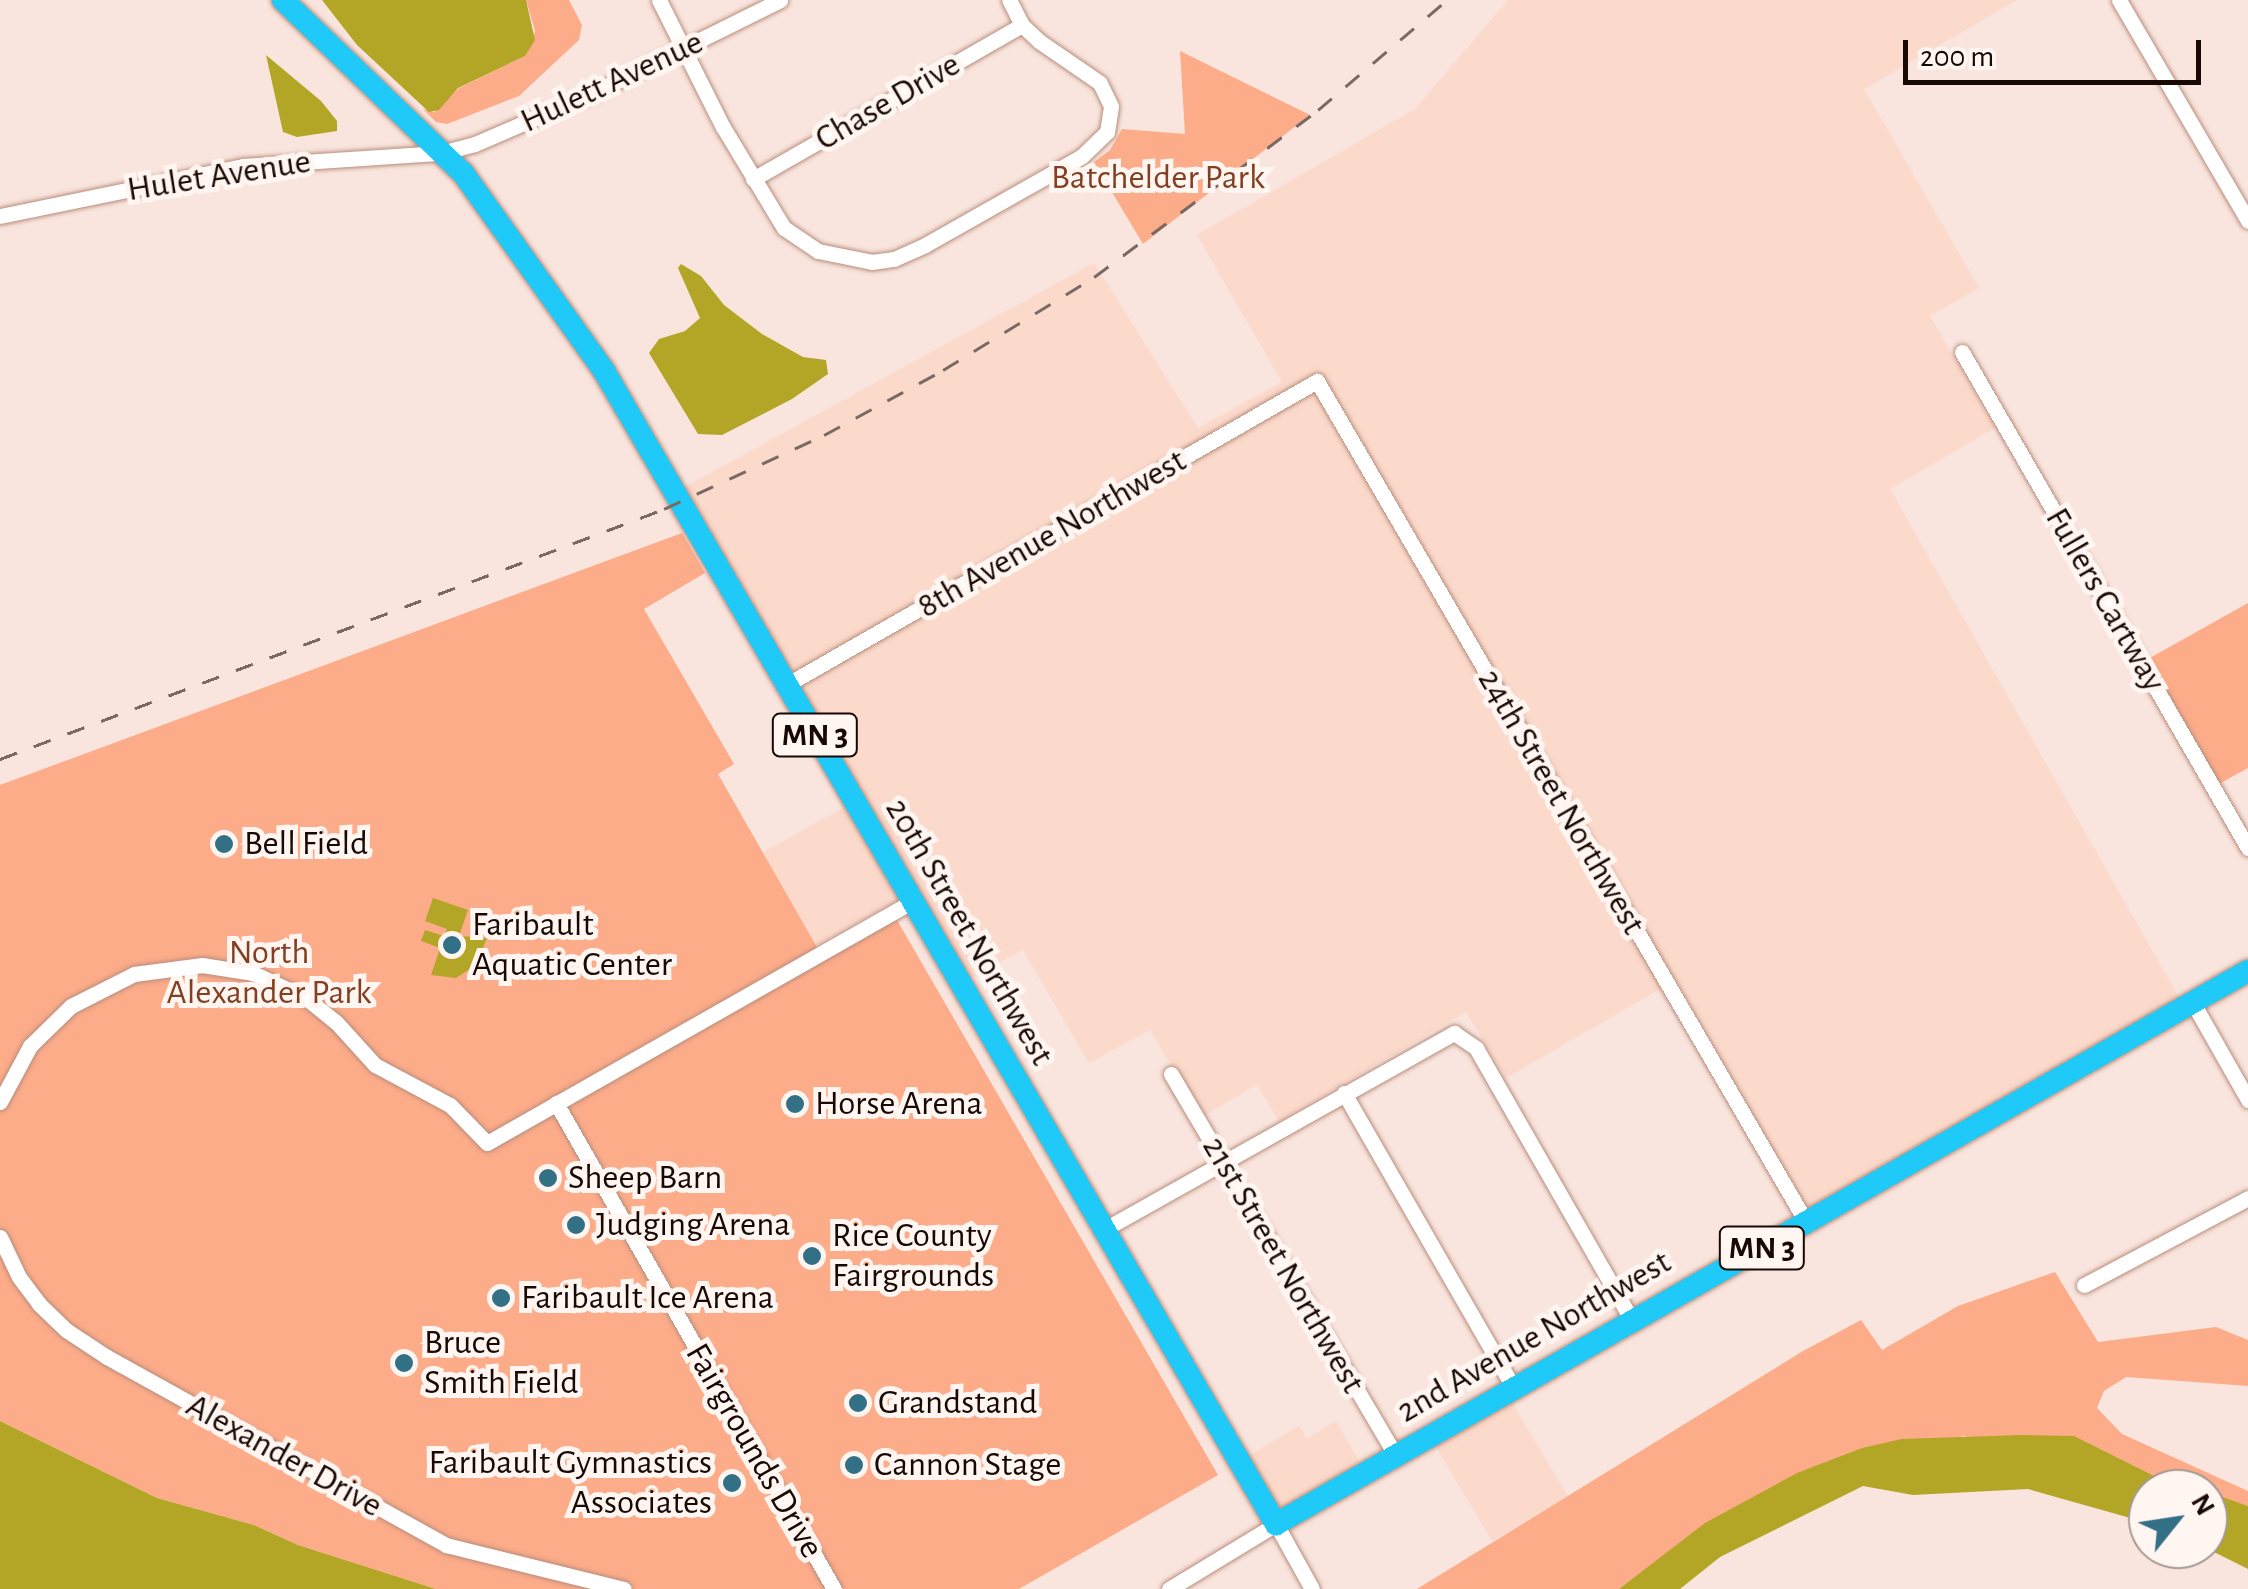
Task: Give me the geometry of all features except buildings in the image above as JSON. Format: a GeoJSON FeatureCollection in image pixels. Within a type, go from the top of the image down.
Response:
{"type":"FeatureCollection","features":[{"type":"Feature","properties":{"kind":"highway","name":"20th Street Northwest"},"geometry":{"type":"LineString","coordinates":[[283,0],[441,153],[492,211],[597,360],[1276,1524]]}},
{"type":"Feature","properties":{"kind":"highway","name":"2nd Avenue Northwest"},"geometry":{"type":"LineString","coordinates":[[1276,1524],[2248,971]]}},
{"type":"Feature","properties":{"kind":"street"},"geometry":{"type":"LineString","coordinates":[[660,0],[683,51],[771,211],[799,241],[836,257],[872,262],[908,254],[1101,142],[1110,124],[1111,106],[1100,83],[1022,25],[1009,0]]}},
{"type":"Feature","properties":{"kind":"street","name":"Hulett Avenue"},"geometry":{"type":"LineString","coordinates":[[441,153],[493,137],[683,51],[780,0]]}},
{"type":"Feature","properties":{"kind":"street"},"geometry":{"type":"LineString","coordinates":[[2119,0],[2248,221]]}},
{"type":"Feature","properties":{"kind":"street","name":"Chase Drive"},"geometry":{"type":"LineString","coordinates":[[753,179],[1022,25]]}},
{"type":"Feature","properties":{"kind":"street","name":"Hulet Avenue"},"geometry":{"type":"LineString","coordinates":[[0,216],[243,166],[441,153]]}},
{"type":"Feature","properties":{"kind":"street","name":"Fullers Cartway"},"geometry":{"type":"LineString","coordinates":[[1962,352],[2248,848]]}},
{"type":"Feature","properties":{"kind":"street","name":"8th Avenue Northwest"},"geometry":{"type":"LineString","coordinates":[[786,685],[1316,381]]}},
{"type":"Feature","properties":{"kind":"street","name":"24th Street Northwest"},"geometry":{"type":"LineString","coordinates":[[1316,381],[1806,1222]]}},
{"type":"Feature","properties":{"kind":"street"},"geometry":{"type":"LineString","coordinates":[[0,1102],[30,1046],[71,1006],[134,974],[202,965],[252,973],[306,998],[336,1022],[374,1065],[450,1105],[488,1143],[912,902]]}},
{"type":"Feature","properties":{"kind":"street"},"geometry":{"type":"LineString","coordinates":[[2193,1003],[2248,1100]]}},
{"type":"Feature","properties":{"kind":"street"},"geometry":{"type":"LineString","coordinates":[[1103,1230],[1446,1035],[1463,1036],[1476,1048],[1634,1322]]}},
{"type":"Feature","properties":{"kind":"street","name":"21st Street Northwest"},"geometry":{"type":"LineString","coordinates":[[1171,1074],[1396,1456]]}},
{"type":"Feature","properties":{"kind":"street"},"geometry":{"type":"LineString","coordinates":[[1344,1093],[1514,1389]]}},
{"type":"Feature","properties":{"kind":"street","name":"Fairgrounds Drive"},"geometry":{"type":"LineString","coordinates":[[556,1103],[834,1589]]}},
{"type":"Feature","properties":{"kind":"street"},"geometry":{"type":"LineString","coordinates":[[2084,1285],[2248,1198]]}},
{"type":"Feature","properties":{"kind":"street","name":"Alexander Drive"},"geometry":{"type":"LineString","coordinates":[[1,1244],[39,1304],[83,1342],[415,1529],[479,1557],[624,1589]]}},
{"type":"Feature","properties":{"kind":"street","name":"2nd Avenue Northwest"},"geometry":{"type":"LineString","coordinates":[[1170,1589],[1276,1524]]}},
{"type":"Feature","properties":{"kind":"street","name":"20th Street Northwest"},"geometry":{"type":"LineString","coordinates":[[1276,1524],[1312,1589]]}},
{"type":"Feature","properties":{"kind":"shaded area"},"geometry":{"type":"Polygon","coordinates":[[[322,0],[526,0],[535,40],[525,56],[458,88],[439,110],[429,112],[357,45],[322,0]]]}},
{"type":"Feature","properties":{"kind":"shaded area"},"geometry":{"type":"Polygon","coordinates":[[[1508,0],[2017,0],[1864,89],[1979,288],[1930,316],[1995,428],[1890,489],[2182,1003],[1810,1215],[1676,980],[1506,1078],[1466,1012],[1279,1121],[1257,1085],[1202,1117],[1150,1030],[1089,1063],[1023,950],[967,980],[683,488],[1094,263],[1198,428],[1282,382],[1197,235],[1415,109],[1508,0]]]}},
{"type":"Feature","properties":{"kind":"shaded area"},"geometry":{"type":"Polygon","coordinates":[[[266,55],[321,101],[337,121],[337,131],[297,137],[283,132],[266,55]]]}},
{"type":"Feature","properties":{"kind":"shaded area"},"geometry":{"type":"Polygon","coordinates":[[[681,264],[701,276],[724,305],[762,334],[803,357],[826,360],[828,374],[792,399],[722,435],[698,434],[649,353],[659,339],[685,331],[700,318],[678,268],[681,264]]]}},
{"type":"Feature","properties":{"kind":"shaded area"},"geometry":{"type":"Polygon","coordinates":[[[852,803],[904,897],[815,946],[763,852],[852,803]]]}},
{"type":"Feature","properties":{"kind":"shaded area"},"geometry":{"type":"Polygon","coordinates":[[[433,898],[468,910],[459,936],[487,938],[476,965],[456,978],[431,975],[440,948],[421,941],[425,930],[444,936],[447,929],[425,921],[433,898]]]}},
{"type":"Feature","properties":{"kind":"shaded area"},"geometry":{"type":"Polygon","coordinates":[[[1509,1398],[1568,1496],[1492,1541],[1434,1443],[1509,1398]]]}},
{"type":"Feature","properties":{"kind":"shaded area"},"geometry":{"type":"Polygon","coordinates":[[[0,1421],[157,1498],[254,1525],[298,1545],[436,1589],[0,1589],[0,1421]]]}},
{"type":"Feature","properties":{"kind":"shaded area"},"geometry":{"type":"Polygon","coordinates":[[[1336,1421],[1368,1477],[1284,1525],[1243,1459],[1299,1426],[1307,1439],[1336,1421]]]}},
{"type":"Feature","properties":{"kind":"shaded area"},"geometry":{"type":"Polygon","coordinates":[[[2074,1436],[2140,1469],[2128,1469],[2128,1517],[2028,1489],[1913,1495],[1863,1486],[1720,1557],[1680,1589],[1619,1589],[1705,1523],[1797,1473],[1862,1448],[1902,1439],[2074,1436]]]}},
{"type":"Feature","properties":{"kind":"shaded area"},"geometry":{"type":"Polygon","coordinates":[[[2228,1499],[2248,1506],[2248,1569],[2228,1559],[2228,1499]]]}},
{"type":"Feature","properties":{"kind":"green space"},"geometry":{"type":"Polygon","coordinates":[[[526,0],[569,0],[582,25],[579,40],[519,96],[447,124],[436,122],[423,109],[434,112],[459,88],[525,56],[535,31],[526,0]]]}},
{"type":"Feature","properties":{"kind":"green space","name":"Batchelder Park"},"geometry":{"type":"Polygon","coordinates":[[[1180,51],[1310,115],[1143,244],[1094,162],[1110,150],[1122,129],[1185,134],[1180,51]]]}},
{"type":"Feature","properties":{"kind":"green space","name":"North Alexander Park"},"geometry":{"type":"Polygon","coordinates":[[[682,533],[705,573],[644,609],[734,764],[718,774],[818,949],[890,908],[1218,1475],[1019,1589],[436,1589],[298,1545],[254,1525],[157,1498],[0,1421],[0,785],[682,533]]]}},
{"type":"Feature","properties":{"kind":"green space"},"geometry":{"type":"Polygon","coordinates":[[[2248,603],[2248,768],[2219,784],[2148,659],[2248,603]]]}},
{"type":"Feature","properties":{"kind":"green space"},"geometry":{"type":"Polygon","coordinates":[[[2055,1272],[2098,1342],[2216,1327],[2248,1340],[2248,1386],[2126,1377],[2104,1391],[2097,1408],[2122,1434],[2199,1469],[2128,1471],[1963,1436],[1645,1570],[1619,1589],[1417,1589],[1803,1351],[1861,1320],[1882,1350],[1958,1306],[2055,1272]]]}},
{"type":"Feature","properties":{"kind":"green space"},"geometry":{"type":"Polygon","coordinates":[[[2228,1482],[2248,1491],[2248,1506],[2228,1501],[2228,1482]]]}},
{"type":"Feature","properties":{"kind":"railway"},"geometry":{"type":"LineString","coordinates":[[0,759],[664,509],[824,435],[943,370],[1094,277],[1318,110],[1447,0]]}},
{"type":"Feature","properties":{"kind":"place","name":"Bell Field"},"geometry":{"type":"Point","coordinates":[224,844]}},
{"type":"Feature","properties":{"kind":"place","name":"Faribault Aquatic Center"},"geometry":{"type":"Point","coordinates":[452,945]}},
{"type":"Feature","properties":{"kind":"place","name":"Horse Arena"},"geometry":{"type":"Point","coordinates":[795,1104]}},
{"type":"Feature","properties":{"kind":"place","name":"Sheep Barn"},"geometry":{"type":"Point","coordinates":[548,1178]}},
{"type":"Feature","properties":{"kind":"place","name":"Judging Arena"},"geometry":{"type":"Point","coordinates":[576,1225]}},
{"type":"Feature","properties":{"kind":"place","name":"Rice County Fairgrounds"},"geometry":{"type":"Point","coordinates":[812,1256]}},
{"type":"Feature","properties":{"kind":"place","name":"Faribault Ice Arena"},"geometry":{"type":"Point","coordinates":[501,1298]}},
{"type":"Feature","properties":{"kind":"place","name":"Bruce Smith Field"},"geometry":{"type":"Point","coordinates":[404,1363]}},
{"type":"Feature","properties":{"kind":"place","name":"Grandstand"},"geometry":{"type":"Point","coordinates":[858,1403]}},
{"type":"Feature","properties":{"kind":"place","name":"Cannon Stage"},"geometry":{"type":"Point","coordinates":[854,1465]}},
{"type":"Feature","properties":{"kind":"place","name":"Faribault Gymnastics Associates"},"geometry":{"type":"Point","coordinates":[732,1483]}}]}
